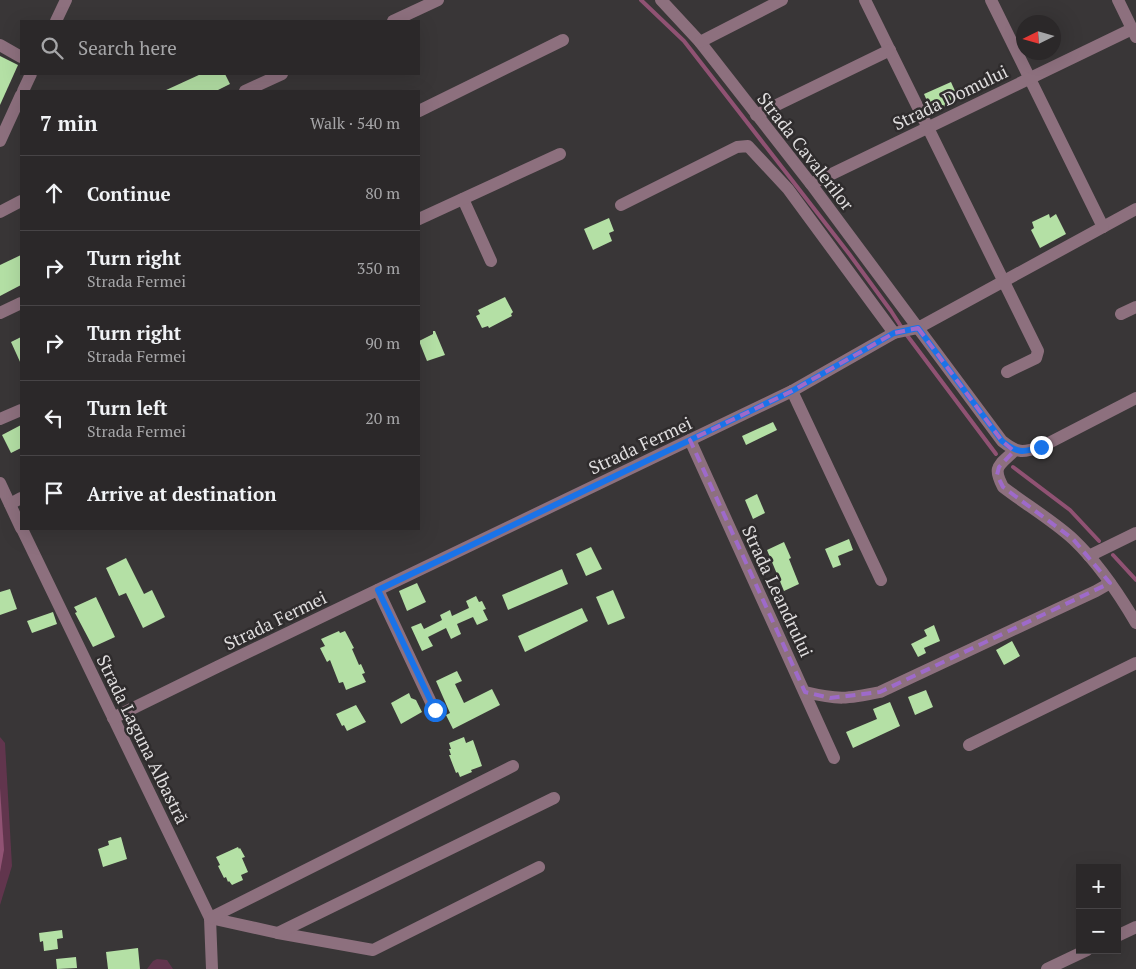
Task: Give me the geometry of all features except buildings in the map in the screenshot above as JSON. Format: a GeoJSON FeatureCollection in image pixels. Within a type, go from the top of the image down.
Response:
{"type":"FeatureCollection","features":[{"type":"Feature","properties":{"kind":"street"},"geometry":{"type":"LineString","coordinates":[[56,20],[66,0]]}},
{"type":"Feature","properties":{"kind":"street"},"geometry":{"type":"LineString","coordinates":[[395,20],[438,0]]}},
{"type":"Feature","properties":{"kind":"street","name":"Strada Cavalerilor"},"geometry":{"type":"LineString","coordinates":[[661,0],[700,42],[811,184],[913,328]]}},
{"type":"Feature","properties":{"kind":"street"},"geometry":{"type":"LineString","coordinates":[[700,42],[766,4],[782,0]]}},
{"type":"Feature","properties":{"kind":"street"},"geometry":{"type":"LineString","coordinates":[[865,0],[1038,351],[1036,358],[1007,372]]}},
{"type":"Feature","properties":{"kind":"street"},"geometry":{"type":"LineString","coordinates":[[991,0],[1104,227]]}},
{"type":"Feature","properties":{"kind":"street"},"geometry":{"type":"LineString","coordinates":[[1118,0],[1134,33]]}},
{"type":"Feature","properties":{"kind":"street","name":"Strada Domului"},"geometry":{"type":"LineString","coordinates":[[811,184],[1029,78],[1134,33]]}},
{"type":"Feature","properties":{"kind":"street"},"geometry":{"type":"LineString","coordinates":[[420,111],[563,40]]}},
{"type":"Feature","properties":{"kind":"street"},"geometry":{"type":"LineString","coordinates":[[0,45],[20,56]]}},
{"type":"Feature","properties":{"kind":"street"},"geometry":{"type":"LineString","coordinates":[[756,115],[890,50]]}},
{"type":"Feature","properties":{"kind":"street"},"geometry":{"type":"LineString","coordinates":[[23,90],[31,75]]}},
{"type":"Feature","properties":{"kind":"street"},"geometry":{"type":"LineString","coordinates":[[247,90],[280,75]]}},
{"type":"Feature","properties":{"kind":"street"},"geometry":{"type":"LineString","coordinates":[[0,141],[20,97]]}},
{"type":"Feature","properties":{"kind":"street"},"geometry":{"type":"LineString","coordinates":[[620,205],[737,147],[748,146],[788,188],[894,333]]}},
{"type":"Feature","properties":{"kind":"street"},"geometry":{"type":"LineString","coordinates":[[420,218],[560,154]]}},
{"type":"Feature","properties":{"kind":"street"},"geometry":{"type":"LineString","coordinates":[[463,199],[491,261]]}},
{"type":"Feature","properties":{"kind":"street"},"geometry":{"type":"LineString","coordinates":[[0,212],[20,202]]}},
{"type":"Feature","properties":{"kind":"street","name":"Strada Fermei"},"geometry":{"type":"LineString","coordinates":[[113,718],[792,391],[894,333],[913,328],[1136,210]]}},
{"type":"Feature","properties":{"kind":"street"},"geometry":{"type":"LineString","coordinates":[[0,313],[20,303]]}},
{"type":"Feature","properties":{"kind":"street"},"geometry":{"type":"LineString","coordinates":[[1122,314],[1136,307]]}},
{"type":"Feature","properties":{"kind":"street"},"geometry":{"type":"LineString","coordinates":[[913,328],[1002,441],[1014,451],[1028,451],[1041,447],[1136,398]]}},
{"type":"Feature","properties":{"kind":"street"},"geometry":{"type":"LineString","coordinates":[[792,391],[881,580]]}},
{"type":"Feature","properties":{"kind":"street"},"geometry":{"type":"LineString","coordinates":[[0,419],[20,410]]}},
{"type":"Feature","properties":{"kind":"street","name":"Strada Leandrului"},"geometry":{"type":"LineString","coordinates":[[690,440],[834,758]]}},
{"type":"Feature","properties":{"kind":"street"},"geometry":{"type":"LineString","coordinates":[[1014,451],[998,467],[997,475],[1003,487],[1072,539],[1089,556],[1135,618]]}},
{"type":"Feature","properties":{"kind":"street","name":"Strada Laguna Albastră"},"geometry":{"type":"LineString","coordinates":[[0,483],[15,501],[20,520]]}},
{"type":"Feature","properties":{"kind":"street","name":"Strada Laguna Albastră"},"geometry":{"type":"LineString","coordinates":[[23,530],[210,918],[212,969]]}},
{"type":"Feature","properties":{"kind":"street"},"geometry":{"type":"LineString","coordinates":[[1089,556],[1136,533]]}},
{"type":"Feature","properties":{"kind":"street"},"geometry":{"type":"LineString","coordinates":[[805,692],[830,698],[851,699],[880,692],[1110,583]]}},
{"type":"Feature","properties":{"kind":"street"},"geometry":{"type":"LineString","coordinates":[[378,590],[435,710]]}},
{"type":"Feature","properties":{"kind":"street"},"geometry":{"type":"LineString","coordinates":[[969,745],[1136,663]]}},
{"type":"Feature","properties":{"kind":"street"},"geometry":{"type":"LineString","coordinates":[[210,918],[513,766]]}},
{"type":"Feature","properties":{"kind":"street"},"geometry":{"type":"LineString","coordinates":[[278,933],[554,798]]}},
{"type":"Feature","properties":{"kind":"street"},"geometry":{"type":"LineString","coordinates":[[210,918],[278,933],[373,950],[539,867]]}},
{"type":"Feature","properties":{"kind":"street"},"geometry":{"type":"LineString","coordinates":[[1121,934],[1136,927]]}},
{"type":"Feature","properties":{"kind":"street"},"geometry":{"type":"LineString","coordinates":[[1047,969],[1079,954]]}},
{"type":"Feature","properties":{"kind":"highlighted area"},"geometry":{"type":"Polygon","coordinates":[[[918,328],[1002,441],[1014,451],[999,467],[997,475],[1003,487],[1073,539],[1110,583],[880,692],[830,698],[805,692],[690,440],[792,391],[894,333],[918,328]]]}},
{"type":"Feature","properties":{"kind":"shaded area"},"geometry":{"type":"Polygon","coordinates":[[[0,737],[5,743],[12,866],[0,905],[0,737]]]}},
{"type":"Feature","properties":{"kind":"shaded area"},"geometry":{"type":"Polygon","coordinates":[[[0,788],[4,850],[0,872],[0,788]]]}},
{"type":"Feature","properties":{"kind":"shaded area"},"geometry":{"type":"Polygon","coordinates":[[[157,959],[167,960],[173,969],[147,969],[157,959]]]}},
{"type":"Feature","properties":{"kind":"waterway"},"geometry":{"type":"LineString","coordinates":[[641,0],[684,41],[850,255],[902,328]]}},
{"type":"Feature","properties":{"kind":"waterway"},"geometry":{"type":"LineString","coordinates":[[906,334],[996,454]]}},
{"type":"Feature","properties":{"kind":"waterway"},"geometry":{"type":"LineString","coordinates":[[1013,467],[1070,510],[1099,541]]}},
{"type":"Feature","properties":{"kind":"waterway"},"geometry":{"type":"LineString","coordinates":[[1113,555],[1136,580]]}},
{"type":"Feature","properties":{"kind":"route"},"geometry":{"type":"LineString","coordinates":[[435,710],[378,590],[792,391],[894,333],[918,328],[1002,441],[1014,451],[1028,451],[1041,447]]}}]}
